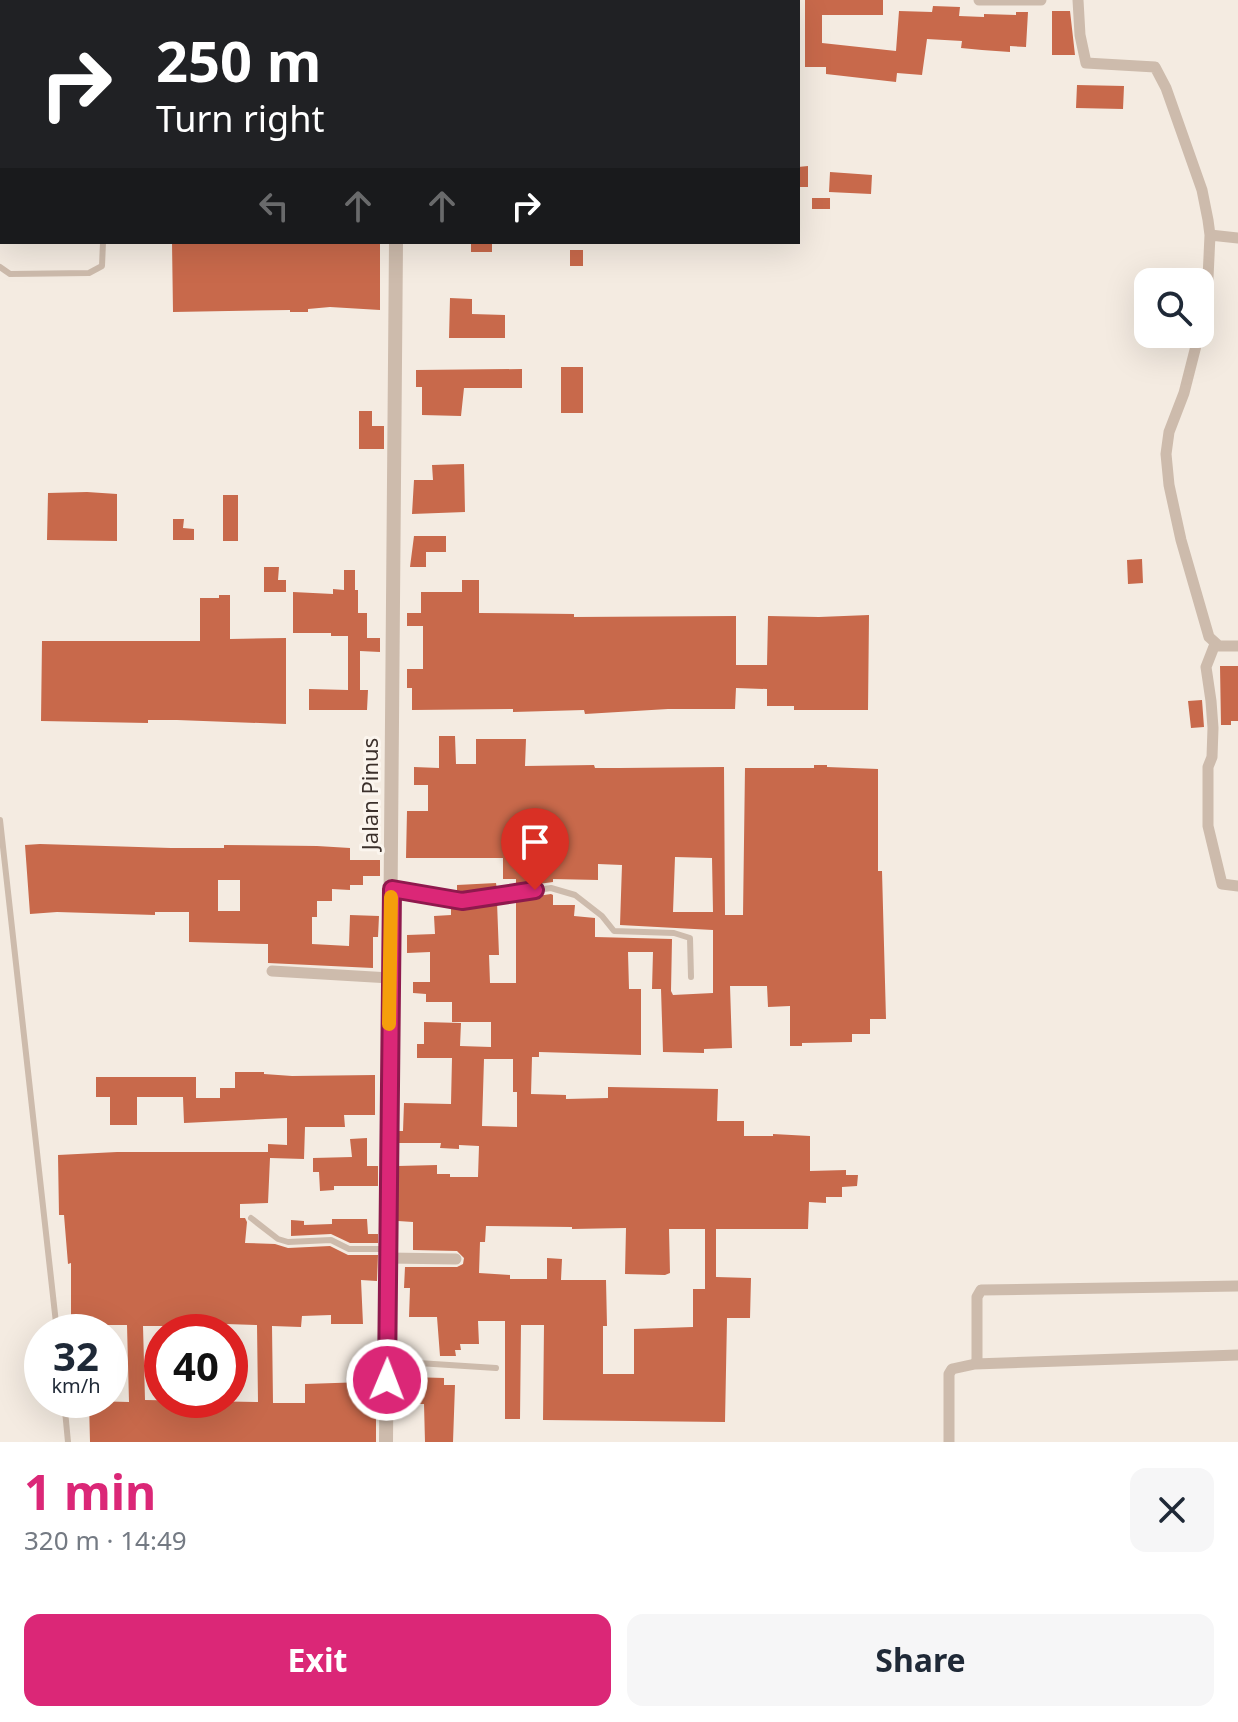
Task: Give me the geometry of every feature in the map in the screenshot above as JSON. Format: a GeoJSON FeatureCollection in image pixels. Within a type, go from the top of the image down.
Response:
{"type":"FeatureCollection","features":[{"type":"Feature","properties":{"kind":"street"},"geometry":{"type":"LineString","coordinates":[[979,0],[1037,1]]}},
{"type":"Feature","properties":{"kind":"street"},"geometry":{"type":"LineString","coordinates":[[1078,0],[1080,35],[1086,63],[1149,66],[1155,67],[1160,75],[1202,190],[1210,235],[1207,268]]}},
{"type":"Feature","properties":{"kind":"street"},"geometry":{"type":"LineString","coordinates":[[1210,235],[1238,238]]}},
{"type":"Feature","properties":{"kind":"street","name":"Jalan Pinus"},"geometry":{"type":"LineString","coordinates":[[386,1442],[396,244]]}},
{"type":"Feature","properties":{"kind":"street"},"geometry":{"type":"LineString","coordinates":[[1196,348],[1184,393],[1169,432],[1166,454],[1181,540],[1207,632],[1215,644]]}},
{"type":"Feature","properties":{"kind":"street"},"geometry":{"type":"LineString","coordinates":[[1215,644],[1238,646]]}},
{"type":"Feature","properties":{"kind":"street"},"geometry":{"type":"LineString","coordinates":[[1215,644],[1206,667],[1213,728],[1212,757],[1208,767],[1208,826],[1222,884],[1238,886]]}},
{"type":"Feature","properties":{"kind":"street"},"geometry":{"type":"LineString","coordinates":[[272,971],[390,978]]}},
{"type":"Feature","properties":{"kind":"street"},"geometry":{"type":"LineString","coordinates":[[388,1254],[456,1259]]}},
{"type":"Feature","properties":{"kind":"street"},"geometry":{"type":"LineString","coordinates":[[975,1364],[978,1354],[977,1293],[981,1290],[1238,1286]]}},
{"type":"Feature","properties":{"kind":"street"},"geometry":{"type":"LineString","coordinates":[[949,1442],[949,1374],[955,1367],[1238,1355]]}},
{"type":"Feature","properties":{"kind":"lane"},"geometry":{"type":"LineString","coordinates":[[0,267],[10,274],[89,273],[102,266],[103,244]]}},
{"type":"Feature","properties":{"kind":"lane"},"geometry":{"type":"LineString","coordinates":[[0,820],[55,1314]]}},
{"type":"Feature","properties":{"kind":"lane"},"geometry":{"type":"LineString","coordinates":[[392,889],[462,901],[551,888],[575,895],[602,916],[614,931],[674,933],[690,938],[691,977]]}},
{"type":"Feature","properties":{"kind":"lane"},"geometry":{"type":"LineString","coordinates":[[251,1218],[278,1239],[288,1242],[331,1240],[349,1249],[388,1254]]}},
{"type":"Feature","properties":{"kind":"lane"},"geometry":{"type":"LineString","coordinates":[[387,1361],[496,1368]]}},
{"type":"Feature","properties":{"kind":"lane"},"geometry":{"type":"LineString","coordinates":[[66,1418],[68,1442]]}},
{"type":"Feature","properties":{"kind":"building"},"geometry":{"type":"Polygon","coordinates":[[[805,0],[883,0],[883,15],[822,15],[822,43],[896,51],[899,11],[932,12],[933,6],[960,7],[959,16],[984,17],[984,14],[1016,15],[1016,12],[1028,12],[1026,47],[1010,46],[1010,52],[982,50],[961,48],[962,41],[927,39],[922,75],[897,73],[896,82],[826,74],[826,67],[805,67],[805,0]]]}},
{"type":"Feature","properties":{"kind":"building"},"geometry":{"type":"Polygon","coordinates":[[[1052,11],[1070,11],[1075,55],[1052,55],[1052,11]]]}},
{"type":"Feature","properties":{"kind":"building"},"geometry":{"type":"Polygon","coordinates":[[[1077,85],[1124,86],[1123,109],[1076,108],[1077,85]]]}},
{"type":"Feature","properties":{"kind":"building"},"geometry":{"type":"Polygon","coordinates":[[[808,166],[808,187],[800,187],[800,167],[808,166]]]}},
{"type":"Feature","properties":{"kind":"building"},"geometry":{"type":"Polygon","coordinates":[[[830,172],[872,175],[871,194],[829,192],[830,172]]]}},
{"type":"Feature","properties":{"kind":"building"},"geometry":{"type":"Polygon","coordinates":[[[812,198],[830,198],[830,209],[812,209],[812,198]]]}},
{"type":"Feature","properties":{"kind":"building"},"geometry":{"type":"Polygon","coordinates":[[[172,244],[380,244],[380,310],[330,307],[308,309],[308,312],[173,312],[172,244]]]}},
{"type":"Feature","properties":{"kind":"building"},"geometry":{"type":"Polygon","coordinates":[[[471,244],[492,244],[492,252],[471,252],[471,244]]]}},
{"type":"Feature","properties":{"kind":"building"},"geometry":{"type":"Polygon","coordinates":[[[570,250],[583,250],[583,266],[570,266],[570,250]]]}},
{"type":"Feature","properties":{"kind":"building"},"geometry":{"type":"Polygon","coordinates":[[[450,298],[472,299],[472,314],[505,315],[505,338],[449,338],[450,298]]]}},
{"type":"Feature","properties":{"kind":"building"},"geometry":{"type":"Polygon","coordinates":[[[561,367],[583,367],[583,413],[561,413],[561,367]]]}},
{"type":"Feature","properties":{"kind":"building"},"geometry":{"type":"Polygon","coordinates":[[[522,369],[522,388],[464,388],[461,416],[422,415],[422,387],[416,387],[416,370],[522,369]]]}},
{"type":"Feature","properties":{"kind":"building"},"geometry":{"type":"Polygon","coordinates":[[[359,411],[372,411],[372,426],[384,426],[384,449],[359,449],[359,411]]]}},
{"type":"Feature","properties":{"kind":"building"},"geometry":{"type":"Polygon","coordinates":[[[464,464],[465,512],[412,514],[414,480],[433,480],[432,465],[464,464]]]}},
{"type":"Feature","properties":{"kind":"building"},"geometry":{"type":"Polygon","coordinates":[[[48,493],[117,494],[117,541],[47,540],[48,493]]]}},
{"type":"Feature","properties":{"kind":"building"},"geometry":{"type":"Polygon","coordinates":[[[223,495],[238,495],[238,541],[223,541],[223,495]]]}},
{"type":"Feature","properties":{"kind":"building"},"geometry":{"type":"Polygon","coordinates":[[[173,519],[184,519],[183,528],[194,529],[194,540],[173,540],[173,519]]]}},
{"type":"Feature","properties":{"kind":"building"},"geometry":{"type":"Polygon","coordinates":[[[414,536],[446,536],[446,552],[426,552],[426,567],[410,567],[414,536]]]}},
{"type":"Feature","properties":{"kind":"building"},"geometry":{"type":"Polygon","coordinates":[[[1142,559],[1143,583],[1128,584],[1127,560],[1142,559]]]}},
{"type":"Feature","properties":{"kind":"building"},"geometry":{"type":"Polygon","coordinates":[[[264,567],[279,567],[278,580],[286,580],[286,592],[264,592],[264,567]]]}},
{"type":"Feature","properties":{"kind":"building"},"geometry":{"type":"Polygon","coordinates":[[[344,570],[355,570],[358,613],[367,613],[367,638],[380,638],[380,652],[360,651],[360,690],[368,690],[367,710],[309,710],[309,689],[348,690],[348,636],[293,633],[293,592],[333,594],[333,589],[344,590],[344,570]]]}},
{"type":"Feature","properties":{"kind":"building"},"geometry":{"type":"Polygon","coordinates":[[[462,580],[479,580],[479,613],[574,614],[574,617],[736,616],[736,665],[767,665],[768,616],[869,615],[868,710],[794,710],[794,706],[767,706],[767,689],[736,688],[735,709],[585,714],[584,710],[412,710],[412,688],[407,688],[407,669],[423,669],[423,626],[407,626],[407,613],[421,613],[421,592],[462,592],[462,580]]]}},
{"type":"Feature","properties":{"kind":"building"},"geometry":{"type":"Polygon","coordinates":[[[219,595],[230,595],[230,639],[286,638],[286,724],[177,720],[148,720],[148,723],[41,721],[42,641],[200,641],[200,598],[219,598],[219,595]]]}},
{"type":"Feature","properties":{"kind":"building"},"geometry":{"type":"Polygon","coordinates":[[[1220,666],[1238,666],[1238,721],[1231,721],[1231,725],[1221,725],[1220,666]]]}},
{"type":"Feature","properties":{"kind":"building"},"geometry":{"type":"Polygon","coordinates":[[[1202,700],[1204,727],[1191,728],[1188,701],[1202,700]]]}},
{"type":"Feature","properties":{"kind":"building"},"geometry":{"type":"Polygon","coordinates":[[[439,736],[455,736],[456,764],[476,764],[476,739],[526,739],[525,766],[724,767],[725,915],[743,915],[745,768],[814,768],[814,765],[827,765],[878,769],[878,871],[882,871],[886,1019],[870,1019],[870,1034],[852,1034],[852,1042],[790,1046],[790,1006],[768,1007],[767,986],[730,986],[732,1048],[704,1049],[704,1053],[663,1052],[661,989],[652,989],[653,952],[628,952],[629,989],[641,989],[641,1055],[539,1052],[539,1057],[532,1057],[531,1094],[566,1095],[566,1099],[608,1098],[608,1087],[718,1089],[717,1121],[744,1121],[744,1136],[810,1136],[810,1171],[846,1170],[846,1175],[858,1175],[857,1186],[842,1187],[842,1197],[826,1197],[826,1203],[809,1202],[808,1229],[716,1229],[716,1277],[751,1278],[750,1318],[727,1318],[725,1422],[543,1420],[544,1325],[521,1325],[520,1419],[505,1419],[505,1321],[478,1321],[479,1344],[460,1344],[461,1350],[455,1350],[456,1356],[440,1356],[437,1317],[409,1317],[410,1288],[404,1288],[405,1267],[457,1267],[463,1264],[464,1258],[457,1251],[413,1250],[413,1222],[398,1221],[398,1166],[437,1165],[437,1174],[478,1177],[479,1146],[459,1145],[459,1149],[440,1148],[441,1143],[399,1143],[399,1131],[403,1131],[404,1103],[451,1104],[452,1058],[417,1058],[417,1044],[424,1044],[424,1022],[461,1023],[460,1046],[491,1047],[491,1022],[452,1022],[452,1002],[426,1002],[426,994],[413,993],[413,982],[430,982],[430,952],[407,953],[407,935],[435,934],[434,916],[451,915],[451,907],[497,902],[499,955],[489,955],[490,983],[516,983],[516,899],[551,894],[553,905],[575,905],[574,916],[595,918],[595,937],[672,939],[673,995],[713,993],[713,930],[620,925],[622,865],[598,864],[598,880],[553,879],[553,882],[516,887],[516,879],[503,879],[503,858],[406,858],[407,811],[428,811],[428,785],[414,785],[414,767],[439,768],[439,736]],[[675,857],[673,912],[713,912],[712,858],[675,857]],[[484,1059],[482,1126],[517,1127],[513,1059],[484,1059]],[[486,1226],[485,1242],[480,1242],[479,1273],[510,1275],[510,1279],[547,1279],[547,1258],[562,1259],[561,1280],[606,1280],[607,1326],[603,1326],[603,1374],[634,1374],[634,1329],[693,1327],[693,1289],[705,1289],[705,1229],[669,1229],[670,1273],[665,1275],[625,1274],[626,1228],[486,1226]]]}},
{"type":"Feature","properties":{"kind":"building"},"geometry":{"type":"Polygon","coordinates":[[[25,845],[350,848],[350,860],[380,860],[380,876],[363,876],[363,885],[350,885],[350,890],[332,889],[332,901],[317,901],[317,917],[312,917],[312,944],[349,946],[350,915],[379,916],[378,937],[373,937],[373,968],[268,963],[268,944],[189,942],[189,912],[155,912],[155,915],[30,914],[25,845]],[[218,880],[218,911],[240,911],[240,880],[218,880]]]}},
{"type":"Feature","properties":{"kind":"building"},"geometry":{"type":"Polygon","coordinates":[[[496,883],[497,890],[457,894],[457,885],[496,883]]]}},
{"type":"Feature","properties":{"kind":"building"},"geometry":{"type":"Polygon","coordinates":[[[235,1072],[292,1076],[375,1075],[375,1115],[344,1115],[345,1127],[305,1127],[304,1159],[270,1158],[268,1203],[240,1204],[240,1218],[245,1218],[247,1222],[245,1243],[275,1244],[288,1248],[330,1246],[348,1255],[378,1255],[377,1281],[361,1280],[363,1324],[331,1324],[331,1315],[302,1316],[301,1327],[272,1326],[273,1403],[305,1403],[305,1384],[365,1382],[366,1407],[376,1407],[376,1442],[90,1442],[89,1418],[128,1418],[128,1314],[71,1314],[71,1263],[68,1264],[64,1215],[59,1215],[58,1155],[268,1152],[268,1144],[287,1145],[287,1118],[184,1123],[183,1097],[137,1097],[137,1125],[110,1125],[110,1097],[96,1097],[96,1077],[196,1077],[196,1098],[220,1098],[220,1088],[235,1088],[235,1072]]]}},
{"type":"Feature","properties":{"kind":"building"},"geometry":{"type":"Polygon","coordinates":[[[367,1138],[367,1166],[378,1166],[378,1186],[334,1186],[334,1190],[320,1191],[319,1172],[313,1172],[313,1158],[352,1157],[350,1139],[367,1138]]]}},
{"type":"Feature","properties":{"kind":"building"},"geometry":{"type":"Polygon","coordinates":[[[332,1219],[367,1219],[368,1234],[378,1234],[378,1243],[350,1243],[331,1234],[291,1236],[291,1220],[304,1221],[304,1225],[332,1224],[332,1219]]]}},
{"type":"Feature","properties":{"kind":"building"},"geometry":{"type":"Polygon","coordinates":[[[410,1377],[444,1378],[444,1385],[455,1385],[453,1442],[425,1442],[424,1404],[409,1404],[410,1377]]]}},
{"type":"Feature","properties":{"kind":"slow traffic"},"geometry":{"type":"LineString","coordinates":[[389,1024],[391,897]]}},
{"type":"Feature","properties":{"kind":"route"},"geometry":{"type":"LineString","coordinates":[[387,1380],[392,889],[462,901],[535,890]]}}]}
